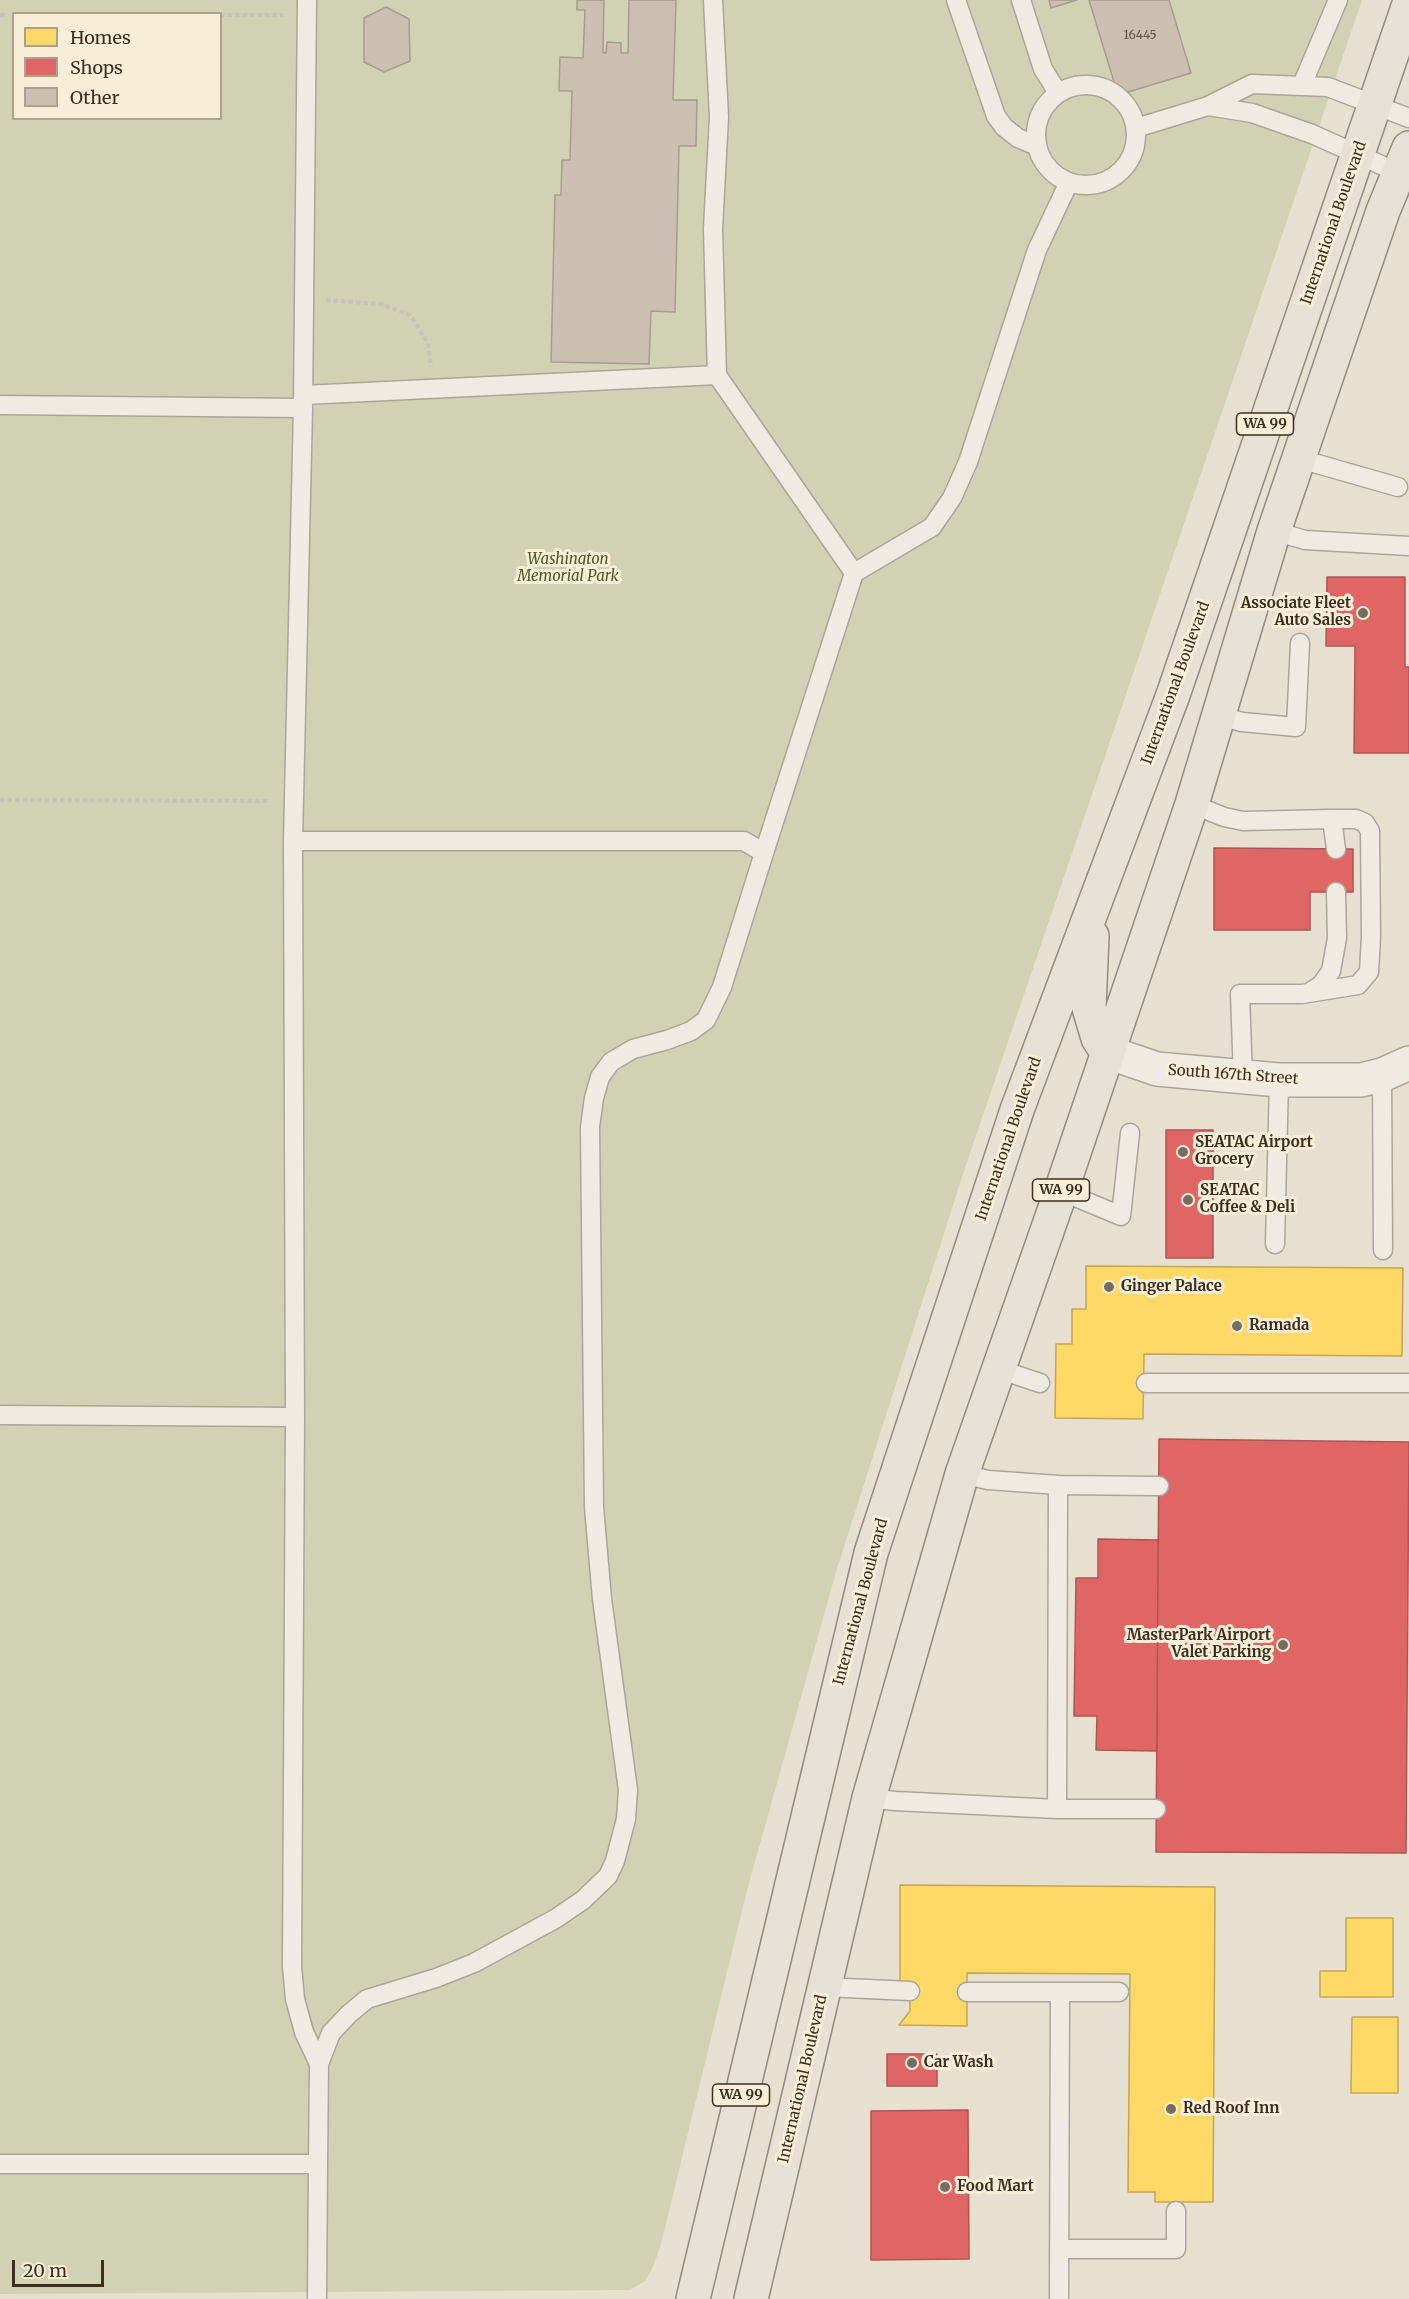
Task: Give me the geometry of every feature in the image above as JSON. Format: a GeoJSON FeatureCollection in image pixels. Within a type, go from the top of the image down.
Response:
{"type":"FeatureCollection","features":[{"type":"Feature","properties":{"kind":"main road","name":"International Boulevard"},"geometry":{"type":"LineString","coordinates":[[693,2299],[872,1553],[1017,1110],[1173,695],[1409,4]]}},
{"type":"Feature","properties":{"kind":"main road","name":"International Boulevard"},"geometry":{"type":"LineString","coordinates":[[751,2299],[869,1798],[962,1474],[1192,804],[1274,531],[1383,211],[1404,160]]}},
{"type":"Feature","properties":{"kind":"main road"},"geometry":{"type":"LineString","coordinates":[[1094,907],[1089,1008],[1095,1031],[1107,1052]]}},
{"type":"Feature","properties":{"kind":"street","name":"South 167th Street"},"geometry":{"type":"LineString","coordinates":[[1107,1052],[1157,1069],[1243,1078],[1278,1080],[1384,1073]]}},
{"type":"Feature","properties":{"kind":"lane"},"geometry":{"type":"LineString","coordinates":[[713,0],[719,117],[713,229],[717,375],[854,573]]}},
{"type":"Feature","properties":{"kind":"lane"},"geometry":{"type":"LineString","coordinates":[[956,0],[996,116],[1004,127],[1018,138],[1037,146]]}},
{"type":"Feature","properties":{"kind":"lane"},"geometry":{"type":"LineString","coordinates":[[1021,0],[1043,69],[1058,93]]}},
{"type":"Feature","properties":{"kind":"lane"},"geometry":{"type":"LineString","coordinates":[[1302,85],[1338,0]]}},
{"type":"Feature","properties":{"kind":"lane"},"geometry":{"type":"LineString","coordinates":[[307,8],[304,401],[293,841],[295,1417],[292,1966],[295,1999],[304,2032],[319,2064]]}},
{"type":"Feature","properties":{"kind":"lane"},"geometry":{"type":"LineString","coordinates":[[1136,128],[1208,106],[1252,84],[1328,87],[1409,118]]}},
{"type":"Feature","properties":{"kind":"lane"},"geometry":{"type":"LineString","coordinates":[[1091,85],[1108,90],[1122,100],[1131,113],[1136,128],[1136,144],[1130,159],[1107,181],[1092,185],[1061,179],[1049,170],[1040,155],[1035,138],[1037,120],[1046,105],[1058,93],[1074,86],[1091,85]]}},
{"type":"Feature","properties":{"kind":"lane"},"geometry":{"type":"LineString","coordinates":[[1208,106],[1252,113],[1312,134],[1357,154],[1404,160]]}},
{"type":"Feature","properties":{"kind":"lane"},"geometry":{"type":"LineString","coordinates":[[317,2299],[319,2064],[331,2033],[367,1999],[436,1978],[474,1963],[555,1919],[583,1900],[608,1876],[615,1861],[626,1819],[628,1790],[602,1599],[594,1507],[590,1127],[600,1077],[611,1062],[633,1049],[691,1031],[706,1020],[713,1009],[854,573],[932,527],[952,498],[968,462],[1037,250],[1069,182]]}},
{"type":"Feature","properties":{"kind":"lane"},"geometry":{"type":"LineString","coordinates":[[0,405],[304,401],[433,389],[717,375]]}},
{"type":"Feature","properties":{"kind":"lane"},"geometry":{"type":"LineString","coordinates":[[1300,459],[1398,487]]}},
{"type":"Feature","properties":{"kind":"lane"},"geometry":{"type":"LineString","coordinates":[[1274,531],[1305,540],[1409,546]]}},
{"type":"Feature","properties":{"kind":"lane"},"geometry":{"type":"LineString","coordinates":[[1220,716],[1242,722],[1296,727],[1300,643]]}},
{"type":"Feature","properties":{"kind":"lane"},"geometry":{"type":"LineString","coordinates":[[1192,804],[1224,818],[1243,820],[1356,819],[1365,823],[1370,831],[1369,972],[1358,985],[1302,994],[1240,994],[1243,1078]]}},
{"type":"Feature","properties":{"kind":"lane"},"geometry":{"type":"LineString","coordinates":[[1332,819],[1336,849]]}},
{"type":"Feature","properties":{"kind":"lane"},"geometry":{"type":"LineString","coordinates":[[293,841],[744,842],[764,853]]}},
{"type":"Feature","properties":{"kind":"lane"},"geometry":{"type":"LineString","coordinates":[[1302,994],[1314,990],[1331,971],[1337,938],[1336,892]]}},
{"type":"Feature","properties":{"kind":"lane"},"geometry":{"type":"LineString","coordinates":[[1383,1250],[1384,1073]]}},
{"type":"Feature","properties":{"kind":"lane"},"geometry":{"type":"LineString","coordinates":[[1275,1244],[1278,1080]]}},
{"type":"Feature","properties":{"kind":"lane"},"geometry":{"type":"LineString","coordinates":[[1061,1191],[1121,1216],[1130,1132]]}},
{"type":"Feature","properties":{"kind":"lane"},"geometry":{"type":"LineString","coordinates":[[998,1369],[1040,1383]]}},
{"type":"Feature","properties":{"kind":"lane"},"geometry":{"type":"LineString","coordinates":[[1146,1383],[1409,1383]]}},
{"type":"Feature","properties":{"kind":"lane"},"geometry":{"type":"LineString","coordinates":[[0,1415],[295,1417]]}},
{"type":"Feature","properties":{"kind":"lane"},"geometry":{"type":"LineString","coordinates":[[962,1474],[988,1480],[1058,1485],[1158,1486]]}},
{"type":"Feature","properties":{"kind":"lane"},"geometry":{"type":"LineString","coordinates":[[1057,1809],[1058,1485]]}},
{"type":"Feature","properties":{"kind":"lane"},"geometry":{"type":"LineString","coordinates":[[869,1798],[895,1802],[1057,1809],[1156,1809]]}},
{"type":"Feature","properties":{"kind":"lane"},"geometry":{"type":"LineString","coordinates":[[825,1987],[910,1991]]}},
{"type":"Feature","properties":{"kind":"lane"},"geometry":{"type":"LineString","coordinates":[[967,1992],[1119,1992]]}},
{"type":"Feature","properties":{"kind":"lane"},"geometry":{"type":"LineString","coordinates":[[1059,2299],[1060,1992]]}},
{"type":"Feature","properties":{"kind":"lane"},"geometry":{"type":"LineString","coordinates":[[0,2164],[318,2164]]}},
{"type":"Feature","properties":{"kind":"lane"},"geometry":{"type":"LineString","coordinates":[[1059,2249],[1176,2249],[1176,2211]]}},
{"type":"Feature","properties":{"kind":"path"},"geometry":{"type":"LineString","coordinates":[[222,15],[307,8]]}},
{"type":"Feature","properties":{"kind":"path"},"geometry":{"type":"LineString","coordinates":[[305,299],[382,304],[410,315],[428,343],[433,389]]}},
{"type":"Feature","properties":{"kind":"path"},"geometry":{"type":"LineString","coordinates":[[0,800],[294,801]]}},
{"type":"Feature","properties":{"kind":"green space","name":"Washington Memorial Park"},"geometry":{"type":"Polygon","coordinates":[[[0,0],[1362,0],[962,1177],[836,1572],[746,1894],[661,2244],[645,2281],[630,2290],[0,2294],[0,0]]]}},
{"type":"Feature","properties":{"kind":"building: Homes","name":"Ramada"},"geometry":{"type":"Polygon","coordinates":[[[1086,1266],[1403,1268],[1402,1356],[1144,1354],[1143,1419],[1055,1418],[1056,1344],[1072,1344],[1072,1309],[1086,1309],[1086,1266]]]}},
{"type":"Feature","properties":{"kind":"building: Homes","name":"Red Roof Inn"},"geometry":{"type":"Polygon","coordinates":[[[900,1885],[1215,1887],[1213,2202],[1155,2202],[1155,2192],[1128,2192],[1130,1974],[967,1973],[967,2026],[899,2025],[910,2011],[910,1991],[900,1984],[900,1885]]]}},
{"type":"Feature","properties":{"kind":"building: Homes"},"geometry":{"type":"Polygon","coordinates":[[[1346,1918],[1393,1918],[1393,1997],[1320,1997],[1320,1971],[1346,1971],[1346,1918]]]}},
{"type":"Feature","properties":{"kind":"building: Homes"},"geometry":{"type":"Polygon","coordinates":[[[1352,2017],[1398,2017],[1398,2093],[1351,2093],[1352,2017]]]}},
{"type":"Feature","properties":{"kind":"building: Shops"},"geometry":{"type":"Polygon","coordinates":[[[1327,577],[1405,577],[1405,667],[1409,667],[1409,753],[1354,753],[1355,646],[1326,646],[1327,577]]]}},
{"type":"Feature","properties":{"kind":"building: Shops"},"geometry":{"type":"Polygon","coordinates":[[[1214,848],[1353,849],[1353,892],[1310,892],[1310,930],[1214,930],[1214,848]]]}},
{"type":"Feature","properties":{"kind":"building: Shops"},"geometry":{"type":"Polygon","coordinates":[[[1166,1130],[1213,1130],[1213,1258],[1166,1258],[1166,1130]]]}},
{"type":"Feature","properties":{"kind":"building: Shops","name":"MasterPark Airport Valet Parking"},"geometry":{"type":"Polygon","coordinates":[[[1159,1439],[1409,1442],[1406,1853],[1156,1852],[1159,1439]]]}},
{"type":"Feature","properties":{"kind":"building: Shops"},"geometry":{"type":"Polygon","coordinates":[[[1098,1539],[1158,1540],[1157,1751],[1096,1750],[1097,1716],[1074,1716],[1076,1578],[1098,1578],[1098,1539]]]}},
{"type":"Feature","properties":{"kind":"building: Shops","name":"Car Wash"},"geometry":{"type":"Polygon","coordinates":[[[887,2054],[937,2054],[937,2086],[887,2086],[887,2054]]]}},
{"type":"Feature","properties":{"kind":"building: Shops"},"geometry":{"type":"Polygon","coordinates":[[[968,2110],[969,2259],[871,2260],[871,2111],[968,2110]]]}},
{"type":"Feature","properties":{"kind":"building: Other"},"geometry":{"type":"Polygon","coordinates":[[[577,0],[604,0],[603,53],[606,53],[607,42],[621,43],[621,53],[628,53],[629,0],[676,0],[673,100],[697,100],[696,146],[679,146],[675,312],[651,311],[649,364],[551,362],[555,195],[561,195],[562,160],[570,160],[572,91],[559,91],[560,57],[583,58],[585,10],[577,10],[577,0]]]}},
{"type":"Feature","properties":{"kind":"building: Other"},"geometry":{"type":"Polygon","coordinates":[[[1049,0],[1077,0],[1051,8],[1049,0]]]}},
{"type":"Feature","properties":{"kind":"building: Other"},"geometry":{"type":"Polygon","coordinates":[[[1089,0],[1169,0],[1191,73],[1118,95],[1089,0]]]}},
{"type":"Feature","properties":{"kind":"building: Other"},"geometry":{"type":"Polygon","coordinates":[[[386,7],[409,19],[410,61],[384,72],[364,62],[364,18],[386,7]]]}},
{"type":"Feature","properties":{"kind":"place","name":"Associate Fleet Auto Sales"},"geometry":{"type":"Point","coordinates":[1363,613]}},
{"type":"Feature","properties":{"kind":"place","name":"SEATAC Airport Grocery"},"geometry":{"type":"Point","coordinates":[1183,1152]}},
{"type":"Feature","properties":{"kind":"place","name":"SEATAC Coffee & Deli"},"geometry":{"type":"Point","coordinates":[1188,1200]}},
{"type":"Feature","properties":{"kind":"place","name":"Ginger Palace"},"geometry":{"type":"Point","coordinates":[1109,1287]}},
{"type":"Feature","properties":{"kind":"place","name":"Ramada"},"geometry":{"type":"Point","coordinates":[1237,1326]}},
{"type":"Feature","properties":{"kind":"place","name":"MasterPark Airport Valet Parking"},"geometry":{"type":"Point","coordinates":[1283,1645]}},
{"type":"Feature","properties":{"kind":"place","name":"Car Wash"},"geometry":{"type":"Point","coordinates":[912,2063]}},
{"type":"Feature","properties":{"kind":"place","name":"Red Roof Inn"},"geometry":{"type":"Point","coordinates":[1171,2109]}},
{"type":"Feature","properties":{"kind":"place","name":"Food Mart"},"geometry":{"type":"Point","coordinates":[945,2187]}}]}
